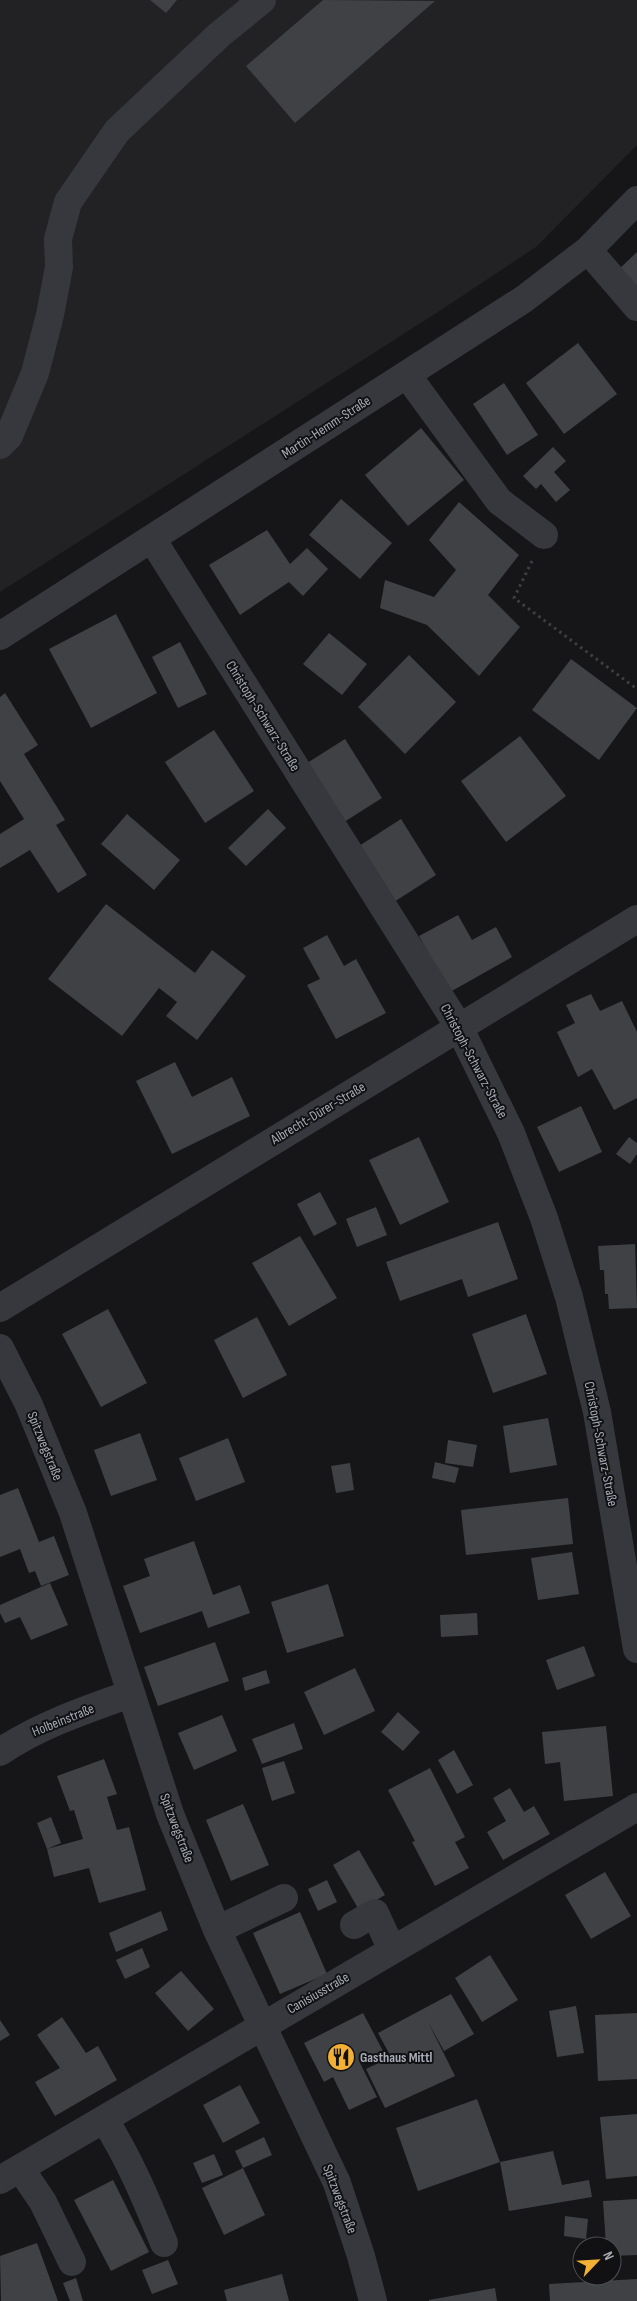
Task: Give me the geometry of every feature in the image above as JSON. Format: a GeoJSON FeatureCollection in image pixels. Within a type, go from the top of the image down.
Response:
{"type":"FeatureCollection","features":[{"type":"Feature","properties":{"kind":"street"},"geometry":{"type":"LineString","coordinates":[[0,445],[8,436],[34,373],[50,315],[59,267],[58,239],[68,202],[117,132],[219,35],[262,0]]}},
{"type":"Feature","properties":{"kind":"street","name":"Martin-Hemm-Straße"},"geometry":{"type":"LineString","coordinates":[[0,636],[524,299],[588,250],[637,200]]}},
{"type":"Feature","properties":{"kind":"street"},"geometry":{"type":"LineString","coordinates":[[588,250],[637,307]]}},
{"type":"Feature","properties":{"kind":"street"},"geometry":{"type":"LineString","coordinates":[[407,375],[499,501],[544,535]]}},
{"type":"Feature","properties":{"kind":"street","name":"Christoph-Schwarz-Straße"},"geometry":{"type":"LineString","coordinates":[[152,539],[459,1027],[511,1133],[544,1218],[569,1297],[597,1412],[637,1649]]}},
{"type":"Feature","properties":{"kind":"street","name":"Albrecht-Dürer-Straße"},"geometry":{"type":"LineString","coordinates":[[0,1308],[637,920]]}},
{"type":"Feature","properties":{"kind":"street","name":"Spitzwegstraße"},"geometry":{"type":"LineString","coordinates":[[0,1348],[29,1405],[73,1514],[104,1605],[130,1694],[170,1814],[217,1930],[264,2025],[337,2183],[361,2256],[373,2301]]}},
{"type":"Feature","properties":{"kind":"street","name":"Holbeinstraße"},"geometry":{"type":"LineString","coordinates":[[0,1752],[21,1738],[63,1718],[130,1694]]}},
{"type":"Feature","properties":{"kind":"street","name":"Canisiusstraße"},"geometry":{"type":"LineString","coordinates":[[10,2174],[637,1807]]}},
{"type":"Feature","properties":{"kind":"street"},"geometry":{"type":"LineString","coordinates":[[217,1930],[284,1898]]}},
{"type":"Feature","properties":{"kind":"street"},"geometry":{"type":"LineString","coordinates":[[354,1925],[375,1913],[392,1950]]}},
{"type":"Feature","properties":{"kind":"street"},"geometry":{"type":"LineString","coordinates":[[104,2119],[118,2141],[141,2186],[164,2242]]}},
{"type":"Feature","properties":{"kind":"street"},"geometry":{"type":"LineString","coordinates":[[10,2174],[43,2202],[72,2262]]}},
{"type":"Feature","properties":{"kind":"path"},"geometry":{"type":"LineString","coordinates":[[544,535],[514,598],[637,689]]}},
{"type":"Feature","properties":{"kind":"shaded area"},"geometry":{"type":"Polygon","coordinates":[[[0,0],[637,0],[637,145],[536,247],[441,310],[0,592],[0,0]]]}},
{"type":"Feature","properties":{"kind":"building"},"geometry":{"type":"Polygon","coordinates":[[[150,0],[177,0],[166,13],[150,0]]]}},
{"type":"Feature","properties":{"kind":"building"},"geometry":{"type":"Polygon","coordinates":[[[323,0],[435,1],[295,123],[246,66],[323,0]]]}},
{"type":"Feature","properties":{"kind":"building"},"geometry":{"type":"Polygon","coordinates":[[[637,252],[637,290],[618,270],[637,252]]]}},
{"type":"Feature","properties":{"kind":"building"},"geometry":{"type":"Polygon","coordinates":[[[578,343],[617,394],[564,434],[526,383],[578,343]]]}},
{"type":"Feature","properties":{"kind":"building"},"geometry":{"type":"Polygon","coordinates":[[[504,383],[538,435],[507,455],[473,404],[504,383]]]}},
{"type":"Feature","properties":{"kind":"building"},"geometry":{"type":"Polygon","coordinates":[[[421,428],[464,480],[408,526],[365,475],[421,428]]]}},
{"type":"Feature","properties":{"kind":"building"},"geometry":{"type":"Polygon","coordinates":[[[553,447],[566,461],[554,472],[570,490],[556,502],[541,484],[536,489],[523,476],[553,447]]]}},
{"type":"Feature","properties":{"kind":"building"},"geometry":{"type":"Polygon","coordinates":[[[341,499],[392,543],[360,579],[309,535],[341,499]]]}},
{"type":"Feature","properties":{"kind":"building"},"geometry":{"type":"Polygon","coordinates":[[[459,502],[519,555],[488,595],[520,627],[479,676],[427,625],[380,608],[385,580],[434,597],[456,570],[429,540],[459,502]]]}},
{"type":"Feature","properties":{"kind":"building"},"geometry":{"type":"Polygon","coordinates":[[[267,530],[290,564],[307,548],[328,569],[303,596],[289,582],[240,615],[209,565],[267,530]]]}},
{"type":"Feature","properties":{"kind":"building"},"geometry":{"type":"Polygon","coordinates":[[[116,614],[157,693],[91,728],[49,649],[116,614]]]}},
{"type":"Feature","properties":{"kind":"building"},"geometry":{"type":"Polygon","coordinates":[[[329,633],[367,664],[342,695],[303,664],[329,633]]]}},
{"type":"Feature","properties":{"kind":"building"},"geometry":{"type":"Polygon","coordinates":[[[180,642],[207,694],[178,708],[152,657],[180,642]]]}},
{"type":"Feature","properties":{"kind":"building"},"geometry":{"type":"Polygon","coordinates":[[[409,655],[456,702],[405,754],[358,707],[409,655]]]}},
{"type":"Feature","properties":{"kind":"building"},"geometry":{"type":"Polygon","coordinates":[[[571,659],[637,708],[599,760],[532,710],[571,659]]]}},
{"type":"Feature","properties":{"kind":"building"},"geometry":{"type":"Polygon","coordinates":[[[5,693],[38,745],[24,754],[65,820],[56,825],[87,875],[58,893],[30,850],[0,868],[0,834],[24,819],[0,781],[0,697],[5,693]]]}},
{"type":"Feature","properties":{"kind":"building"},"geometry":{"type":"Polygon","coordinates":[[[214,730],[254,791],[205,823],[165,762],[214,730]]]}},
{"type":"Feature","properties":{"kind":"building"},"geometry":{"type":"Polygon","coordinates":[[[520,736],[566,796],[506,842],[461,781],[520,736]]]}},
{"type":"Feature","properties":{"kind":"building"},"geometry":{"type":"Polygon","coordinates":[[[345,739],[382,798],[341,824],[304,765],[345,739]]]}},
{"type":"Feature","properties":{"kind":"building"},"geometry":{"type":"Polygon","coordinates":[[[268,809],[286,828],[246,866],[228,848],[268,809]]]}},
{"type":"Feature","properties":{"kind":"building"},"geometry":{"type":"Polygon","coordinates":[[[127,814],[180,860],[154,890],[101,844],[127,814]]]}},
{"type":"Feature","properties":{"kind":"building"},"geometry":{"type":"Polygon","coordinates":[[[401,819],[436,875],[394,902],[359,846],[401,819]]]}},
{"type":"Feature","properties":{"kind":"building"},"geometry":{"type":"Polygon","coordinates":[[[106,904],[195,973],[212,950],[246,976],[197,1040],[166,1016],[177,1002],[159,988],[122,1036],[48,979],[106,904]]]}},
{"type":"Feature","properties":{"kind":"building"},"geometry":{"type":"Polygon","coordinates":[[[458,915],[472,940],[496,927],[512,957],[450,992],[419,936],[458,915]]]}},
{"type":"Feature","properties":{"kind":"building"},"geometry":{"type":"Polygon","coordinates":[[[327,935],[344,966],[356,959],[386,1013],[336,1039],[307,985],[320,979],[303,948],[327,935]]]}},
{"type":"Feature","properties":{"kind":"building"},"geometry":{"type":"Polygon","coordinates":[[[591,994],[600,1011],[622,1001],[637,1032],[637,1098],[614,1110],[592,1069],[578,1077],[557,1032],[575,1023],[566,1005],[591,994]]]}},
{"type":"Feature","properties":{"kind":"building"},"geometry":{"type":"Polygon","coordinates":[[[175,1062],[192,1097],[232,1077],[250,1116],[172,1154],[136,1081],[175,1062]]]}},
{"type":"Feature","properties":{"kind":"building"},"geometry":{"type":"Polygon","coordinates":[[[581,1106],[602,1152],[559,1172],[537,1127],[581,1106]]]}},
{"type":"Feature","properties":{"kind":"building"},"geometry":{"type":"Polygon","coordinates":[[[419,1137],[449,1202],[400,1225],[369,1160],[419,1137]]]}},
{"type":"Feature","properties":{"kind":"building"},"geometry":{"type":"Polygon","coordinates":[[[629,1137],[637,1143],[637,1154],[630,1164],[616,1154],[629,1137]]]}},
{"type":"Feature","properties":{"kind":"building"},"geometry":{"type":"Polygon","coordinates":[[[320,1192],[337,1224],[314,1236],[297,1204],[320,1192]]]}},
{"type":"Feature","properties":{"kind":"building"},"geometry":{"type":"Polygon","coordinates":[[[376,1207],[387,1235],[357,1247],[346,1219],[376,1207]]]}},
{"type":"Feature","properties":{"kind":"building"},"geometry":{"type":"Polygon","coordinates":[[[498,1222],[518,1279],[468,1297],[462,1279],[400,1301],[386,1262],[498,1222]]]}},
{"type":"Feature","properties":{"kind":"building"},"geometry":{"type":"Polygon","coordinates":[[[300,1236],[337,1298],[289,1326],[252,1263],[300,1236]]]}},
{"type":"Feature","properties":{"kind":"building"},"geometry":{"type":"Polygon","coordinates":[[[635,1244],[637,1308],[609,1309],[608,1294],[605,1294],[604,1270],[600,1270],[598,1246],[635,1244]]]}},
{"type":"Feature","properties":{"kind":"building"},"geometry":{"type":"Polygon","coordinates":[[[108,1309],[147,1383],[101,1407],[62,1334],[108,1309]]]}},
{"type":"Feature","properties":{"kind":"building"},"geometry":{"type":"Polygon","coordinates":[[[526,1314],[547,1374],[493,1393],[472,1334],[526,1314]]]}},
{"type":"Feature","properties":{"kind":"building"},"geometry":{"type":"Polygon","coordinates":[[[257,1317],[287,1375],[243,1398],[214,1340],[257,1317]]]}},
{"type":"Feature","properties":{"kind":"building"},"geometry":{"type":"Polygon","coordinates":[[[548,1418],[557,1465],[510,1473],[503,1426],[548,1418]]]}},
{"type":"Feature","properties":{"kind":"building"},"geometry":{"type":"Polygon","coordinates":[[[140,1433],[157,1480],[111,1496],[94,1450],[140,1433]]]}},
{"type":"Feature","properties":{"kind":"building"},"geometry":{"type":"Polygon","coordinates":[[[228,1438],[245,1482],[196,1501],[179,1458],[228,1438]]]}},
{"type":"Feature","properties":{"kind":"building"},"geometry":{"type":"Polygon","coordinates":[[[448,1440],[477,1445],[473,1467],[445,1463],[448,1440]]]}},
{"type":"Feature","properties":{"kind":"building"},"geometry":{"type":"Polygon","coordinates":[[[435,1462],[459,1468],[455,1483],[432,1478],[435,1462]]]}},
{"type":"Feature","properties":{"kind":"building"},"geometry":{"type":"Polygon","coordinates":[[[350,1463],[354,1490],[336,1493],[331,1466],[350,1463]]]}},
{"type":"Feature","properties":{"kind":"building"},"geometry":{"type":"Polygon","coordinates":[[[18,1488],[39,1542],[54,1536],[69,1575],[41,1586],[35,1571],[29,1573],[20,1549],[0,1557],[0,1495],[18,1488]]]}},
{"type":"Feature","properties":{"kind":"building"},"geometry":{"type":"Polygon","coordinates":[[[568,1498],[573,1544],[466,1555],[461,1510],[568,1498]]]}},
{"type":"Feature","properties":{"kind":"building"},"geometry":{"type":"Polygon","coordinates":[[[194,1541],[213,1595],[240,1585],[250,1613],[208,1628],[202,1611],[140,1633],[123,1586],[150,1576],[144,1559],[194,1541]]]}},
{"type":"Feature","properties":{"kind":"building"},"geometry":{"type":"Polygon","coordinates":[[[572,1552],[579,1594],[538,1600],[531,1558],[572,1552]]]}},
{"type":"Feature","properties":{"kind":"building"},"geometry":{"type":"Polygon","coordinates":[[[50,1583],[68,1625],[31,1640],[20,1617],[5,1623],[0,1613],[0,1605],[50,1583]]]}},
{"type":"Feature","properties":{"kind":"building"},"geometry":{"type":"Polygon","coordinates":[[[328,1584],[344,1636],[287,1653],[271,1602],[328,1584]]]}},
{"type":"Feature","properties":{"kind":"building"},"geometry":{"type":"Polygon","coordinates":[[[477,1613],[478,1635],[441,1637],[440,1615],[477,1613]]]}},
{"type":"Feature","properties":{"kind":"building"},"geometry":{"type":"Polygon","coordinates":[[[215,1642],[229,1681],[158,1706],[144,1667],[215,1642]]]}},
{"type":"Feature","properties":{"kind":"building"},"geometry":{"type":"Polygon","coordinates":[[[584,1646],[595,1676],[557,1690],[546,1660],[584,1646]]]}},
{"type":"Feature","properties":{"kind":"building"},"geometry":{"type":"Polygon","coordinates":[[[355,1668],[375,1711],[324,1735],[304,1692],[355,1668]]]}},
{"type":"Feature","properties":{"kind":"building"},"geometry":{"type":"Polygon","coordinates":[[[266,1670],[270,1683],[245,1691],[242,1678],[266,1670]]]}},
{"type":"Feature","properties":{"kind":"building"},"geometry":{"type":"Polygon","coordinates":[[[398,1712],[420,1732],[403,1751],[381,1732],[398,1712]]]}},
{"type":"Feature","properties":{"kind":"building"},"geometry":{"type":"Polygon","coordinates":[[[222,1715],[237,1751],[194,1770],[178,1733],[222,1715]]]}},
{"type":"Feature","properties":{"kind":"building"},"geometry":{"type":"Polygon","coordinates":[[[294,1723],[303,1749],[262,1764],[252,1739],[294,1723]]]}},
{"type":"Feature","properties":{"kind":"building"},"geometry":{"type":"Polygon","coordinates":[[[606,1726],[613,1796],[564,1801],[560,1762],[545,1764],[542,1732],[606,1726]]]}},
{"type":"Feature","properties":{"kind":"building"},"geometry":{"type":"Polygon","coordinates":[[[454,1750],[473,1785],[457,1794],[438,1760],[454,1750]]]}},
{"type":"Feature","properties":{"kind":"building"},"geometry":{"type":"Polygon","coordinates":[[[104,1759],[117,1794],[107,1797],[117,1830],[129,1827],[146,1890],[99,1903],[89,1868],[54,1877],[47,1849],[83,1839],[74,1810],[70,1811],[57,1776],[104,1759]]]}},
{"type":"Feature","properties":{"kind":"building"},"geometry":{"type":"Polygon","coordinates":[[[284,1761],[295,1793],[272,1801],[262,1768],[284,1761]]]}},
{"type":"Feature","properties":{"kind":"building"},"geometry":{"type":"Polygon","coordinates":[[[430,1768],[465,1837],[455,1842],[469,1868],[435,1886],[412,1842],[415,1841],[388,1790],[430,1768]]]}},
{"type":"Feature","properties":{"kind":"building"},"geometry":{"type":"Polygon","coordinates":[[[510,1788],[524,1812],[534,1806],[550,1834],[503,1860],[487,1832],[506,1821],[493,1798],[510,1788]]]}},
{"type":"Feature","properties":{"kind":"building"},"geometry":{"type":"Polygon","coordinates":[[[243,1804],[269,1865],[231,1881],[206,1820],[243,1804]]]}},
{"type":"Feature","properties":{"kind":"building"},"geometry":{"type":"Polygon","coordinates":[[[51,1817],[61,1843],[47,1849],[37,1823],[51,1817]]]}},
{"type":"Feature","properties":{"kind":"building"},"geometry":{"type":"Polygon","coordinates":[[[359,1850],[385,1895],[359,1910],[333,1865],[359,1850]]]}},
{"type":"Feature","properties":{"kind":"building"},"geometry":{"type":"Polygon","coordinates":[[[605,1872],[631,1916],[591,1939],[565,1895],[605,1872]]]}},
{"type":"Feature","properties":{"kind":"building"},"geometry":{"type":"Polygon","coordinates":[[[327,1880],[337,1902],[318,1911],[308,1889],[327,1880]]]}},
{"type":"Feature","properties":{"kind":"building"},"geometry":{"type":"Polygon","coordinates":[[[161,1911],[168,1930],[116,1952],[109,1933],[161,1911]]]}},
{"type":"Feature","properties":{"kind":"building"},"geometry":{"type":"Polygon","coordinates":[[[300,1912],[327,1974],[280,1994],[253,1933],[300,1912]]]}},
{"type":"Feature","properties":{"kind":"building"},"geometry":{"type":"Polygon","coordinates":[[[142,1948],[150,1967],[125,1979],[116,1960],[142,1948]]]}},
{"type":"Feature","properties":{"kind":"building"},"geometry":{"type":"Polygon","coordinates":[[[490,1955],[518,2000],[482,2022],[455,1978],[490,1955]]]}},
{"type":"Feature","properties":{"kind":"building"},"geometry":{"type":"Polygon","coordinates":[[[181,1971],[214,2009],[188,2031],[155,1993],[181,1971]]]}},
{"type":"Feature","properties":{"kind":"building"},"geometry":{"type":"Polygon","coordinates":[[[451,1994],[474,2034],[444,2051],[428,2022],[455,2076],[385,2108],[366,2069],[391,2057],[378,2033],[451,1994]]]}},
{"type":"Feature","properties":{"kind":"building"},"geometry":{"type":"Polygon","coordinates":[[[576,2006],[584,2053],[557,2057],[549,2011],[576,2006]]]}},
{"type":"Feature","properties":{"kind":"building","name":"Gasthaus Mittl"},"geometry":{"type":"Polygon","coordinates":[[[363,2013],[383,2051],[360,2063],[377,2097],[349,2110],[333,2077],[324,2082],[304,2043],[363,2013]]]}},
{"type":"Feature","properties":{"kind":"building"},"geometry":{"type":"Polygon","coordinates":[[[637,2013],[637,2079],[598,2081],[595,2015],[637,2013]]]}},
{"type":"Feature","properties":{"kind":"building"},"geometry":{"type":"Polygon","coordinates":[[[62,2017],[86,2053],[98,2046],[117,2080],[55,2116],[35,2082],[60,2068],[37,2035],[62,2017]]]}},
{"type":"Feature","properties":{"kind":"building"},"geometry":{"type":"Polygon","coordinates":[[[0,2020],[10,2035],[0,2041],[0,2020]]]}},
{"type":"Feature","properties":{"kind":"building"},"geometry":{"type":"Polygon","coordinates":[[[240,2085],[260,2123],[223,2143],[203,2105],[240,2085]]]}},
{"type":"Feature","properties":{"kind":"building"},"geometry":{"type":"Polygon","coordinates":[[[477,2099],[500,2162],[418,2191],[396,2128],[477,2099]]]}},
{"type":"Feature","properties":{"kind":"building"},"geometry":{"type":"Polygon","coordinates":[[[637,2114],[637,2176],[606,2179],[600,2117],[637,2114]]]}},
{"type":"Feature","properties":{"kind":"building"},"geometry":{"type":"Polygon","coordinates":[[[264,2137],[272,2155],[243,2168],[235,2151],[264,2137]]]}},
{"type":"Feature","properties":{"kind":"building"},"geometry":{"type":"Polygon","coordinates":[[[553,2151],[562,2185],[589,2180],[592,2197],[509,2211],[500,2162],[553,2151]]]}},
{"type":"Feature","properties":{"kind":"building"},"geometry":{"type":"Polygon","coordinates":[[[214,2154],[223,2175],[202,2183],[193,2163],[214,2154]]]}},
{"type":"Feature","properties":{"kind":"building"},"geometry":{"type":"Polygon","coordinates":[[[243,2168],[265,2215],[224,2235],[202,2188],[243,2168]]]}},
{"type":"Feature","properties":{"kind":"building"},"geometry":{"type":"Polygon","coordinates":[[[113,2180],[149,2252],[111,2271],[74,2200],[113,2180]]]}},
{"type":"Feature","properties":{"kind":"building"},"geometry":{"type":"Polygon","coordinates":[[[637,2199],[637,2255],[622,2256],[622,2236],[605,2236],[603,2201],[637,2199]]]}},
{"type":"Feature","properties":{"kind":"building"},"geometry":{"type":"Polygon","coordinates":[[[565,2216],[588,2219],[586,2236],[564,2236],[565,2216]]]}},
{"type":"Feature","properties":{"kind":"building"},"geometry":{"type":"Polygon","coordinates":[[[37,2243],[58,2301],[1,2301],[0,2256],[37,2243]]]}},
{"type":"Feature","properties":{"kind":"building"},"geometry":{"type":"Polygon","coordinates":[[[168,2260],[178,2284],[152,2294],[142,2270],[168,2260]]]}},
{"type":"Feature","properties":{"kind":"building"},"geometry":{"type":"Polygon","coordinates":[[[282,2274],[289,2301],[227,2301],[224,2290],[282,2274]]]}},
{"type":"Feature","properties":{"kind":"building"},"geometry":{"type":"Polygon","coordinates":[[[76,2278],[83,2301],[70,2301],[63,2283],[76,2278]]]}},
{"type":"Feature","properties":{"kind":"building"},"geometry":{"type":"Polygon","coordinates":[[[637,2279],[637,2301],[550,2301],[549,2284],[572,2283],[572,2286],[622,2286],[622,2280],[637,2279]]]}},
{"type":"Feature","properties":{"kind":"building"},"geometry":{"type":"Polygon","coordinates":[[[495,2288],[497,2301],[429,2301],[429,2300],[495,2288]]]}},
{"type":"Feature","properties":{"kind":"place","name":"Gasthaus Mittl"},"geometry":{"type":"Point","coordinates":[341,2057]}}]}
